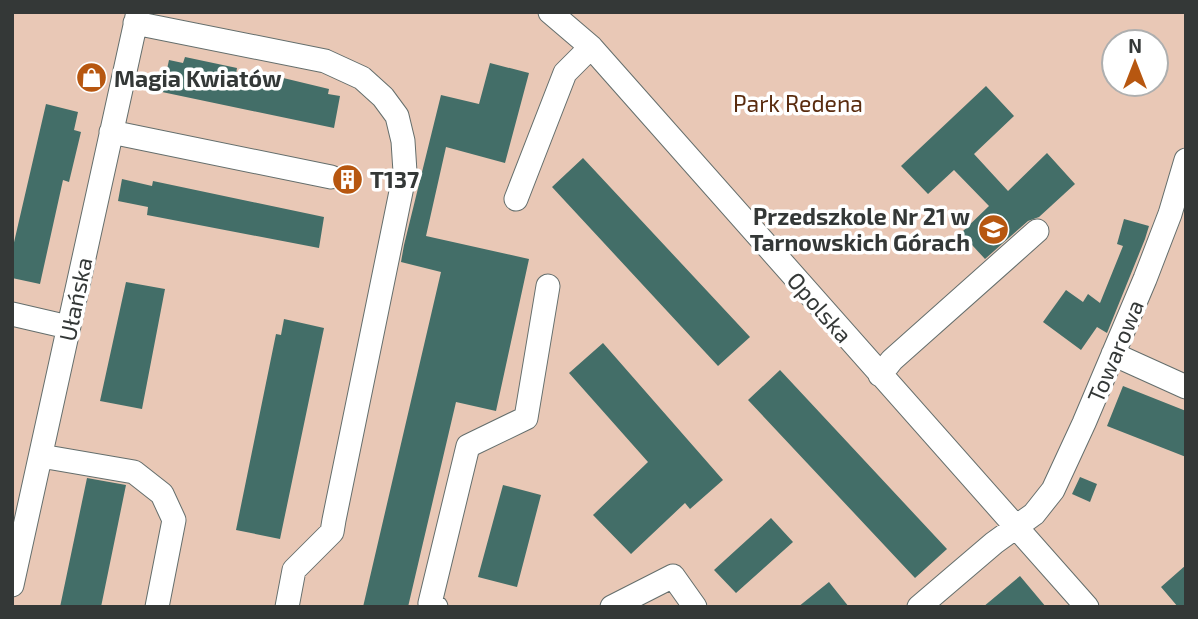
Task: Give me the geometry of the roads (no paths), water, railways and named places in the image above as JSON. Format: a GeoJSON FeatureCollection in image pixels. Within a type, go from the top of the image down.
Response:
{"type":"FeatureCollection","features":[{"type":"Feature","properties":{"kind":"street","name":"Opolska"},"geometry":{"type":"LineString","coordinates":[[550,12],[591,47],[1087,607]]}},
{"type":"Feature","properties":{"kind":"street"},"geometry":{"type":"LineString","coordinates":[[136,18],[325,61],[362,78],[383,97],[397,116],[403,141],[405,172],[332,532],[294,570],[287,607]]}},
{"type":"Feature","properties":{"kind":"street","name":"Ułańska"},"geometry":{"type":"LineString","coordinates":[[12,586],[136,18]]}},
{"type":"Feature","properties":{"kind":"street"},"geometry":{"type":"LineString","coordinates":[[516,199],[565,73],[591,47]]}},
{"type":"Feature","properties":{"kind":"street"},"geometry":{"type":"LineString","coordinates":[[111,132],[331,177]]}},
{"type":"Feature","properties":{"kind":"street","name":"Towarowa"},"geometry":{"type":"LineString","coordinates":[[919,607],[1034,514],[1053,490],[1113,354],[1170,214],[1186,160]]}},
{"type":"Feature","properties":{"kind":"street"},"geometry":{"type":"LineString","coordinates":[[880,375],[892,360],[1037,231]]}},
{"type":"Feature","properties":{"kind":"street"},"geometry":{"type":"LineString","coordinates":[[436,607],[430,603],[468,446],[526,418],[548,286]]}},
{"type":"Feature","properties":{"kind":"street"},"geometry":{"type":"LineString","coordinates":[[12,314],[68,327]]}},
{"type":"Feature","properties":{"kind":"street"},"geometry":{"type":"LineString","coordinates":[[1113,354],[1186,387]]}},
{"type":"Feature","properties":{"kind":"street"},"geometry":{"type":"LineString","coordinates":[[41,456],[134,472],[162,494],[174,520],[157,607]]}},
{"type":"Feature","properties":{"kind":"street"},"geometry":{"type":"LineString","coordinates":[[612,607],[673,576],[695,607]]}},
{"type":"Feature","properties":{"kind":"place","name":"Magia Kwiatów"},"geometry":{"type":"Point","coordinates":[91,78]}},
{"type":"Feature","properties":{"kind":"place","name":"T137"},"geometry":{"type":"Point","coordinates":[347,179]}},
{"type":"Feature","properties":{"kind":"place","name":"Przedszkole Nr 21 w Tarnowskich Górach"},"geometry":{"type":"Point","coordinates":[993,229]}},
{"type":"Feature","properties":{"kind":"park label","name":"Park Redena"},"geometry":{"type":"Point","coordinates":[798,103]}}]}
